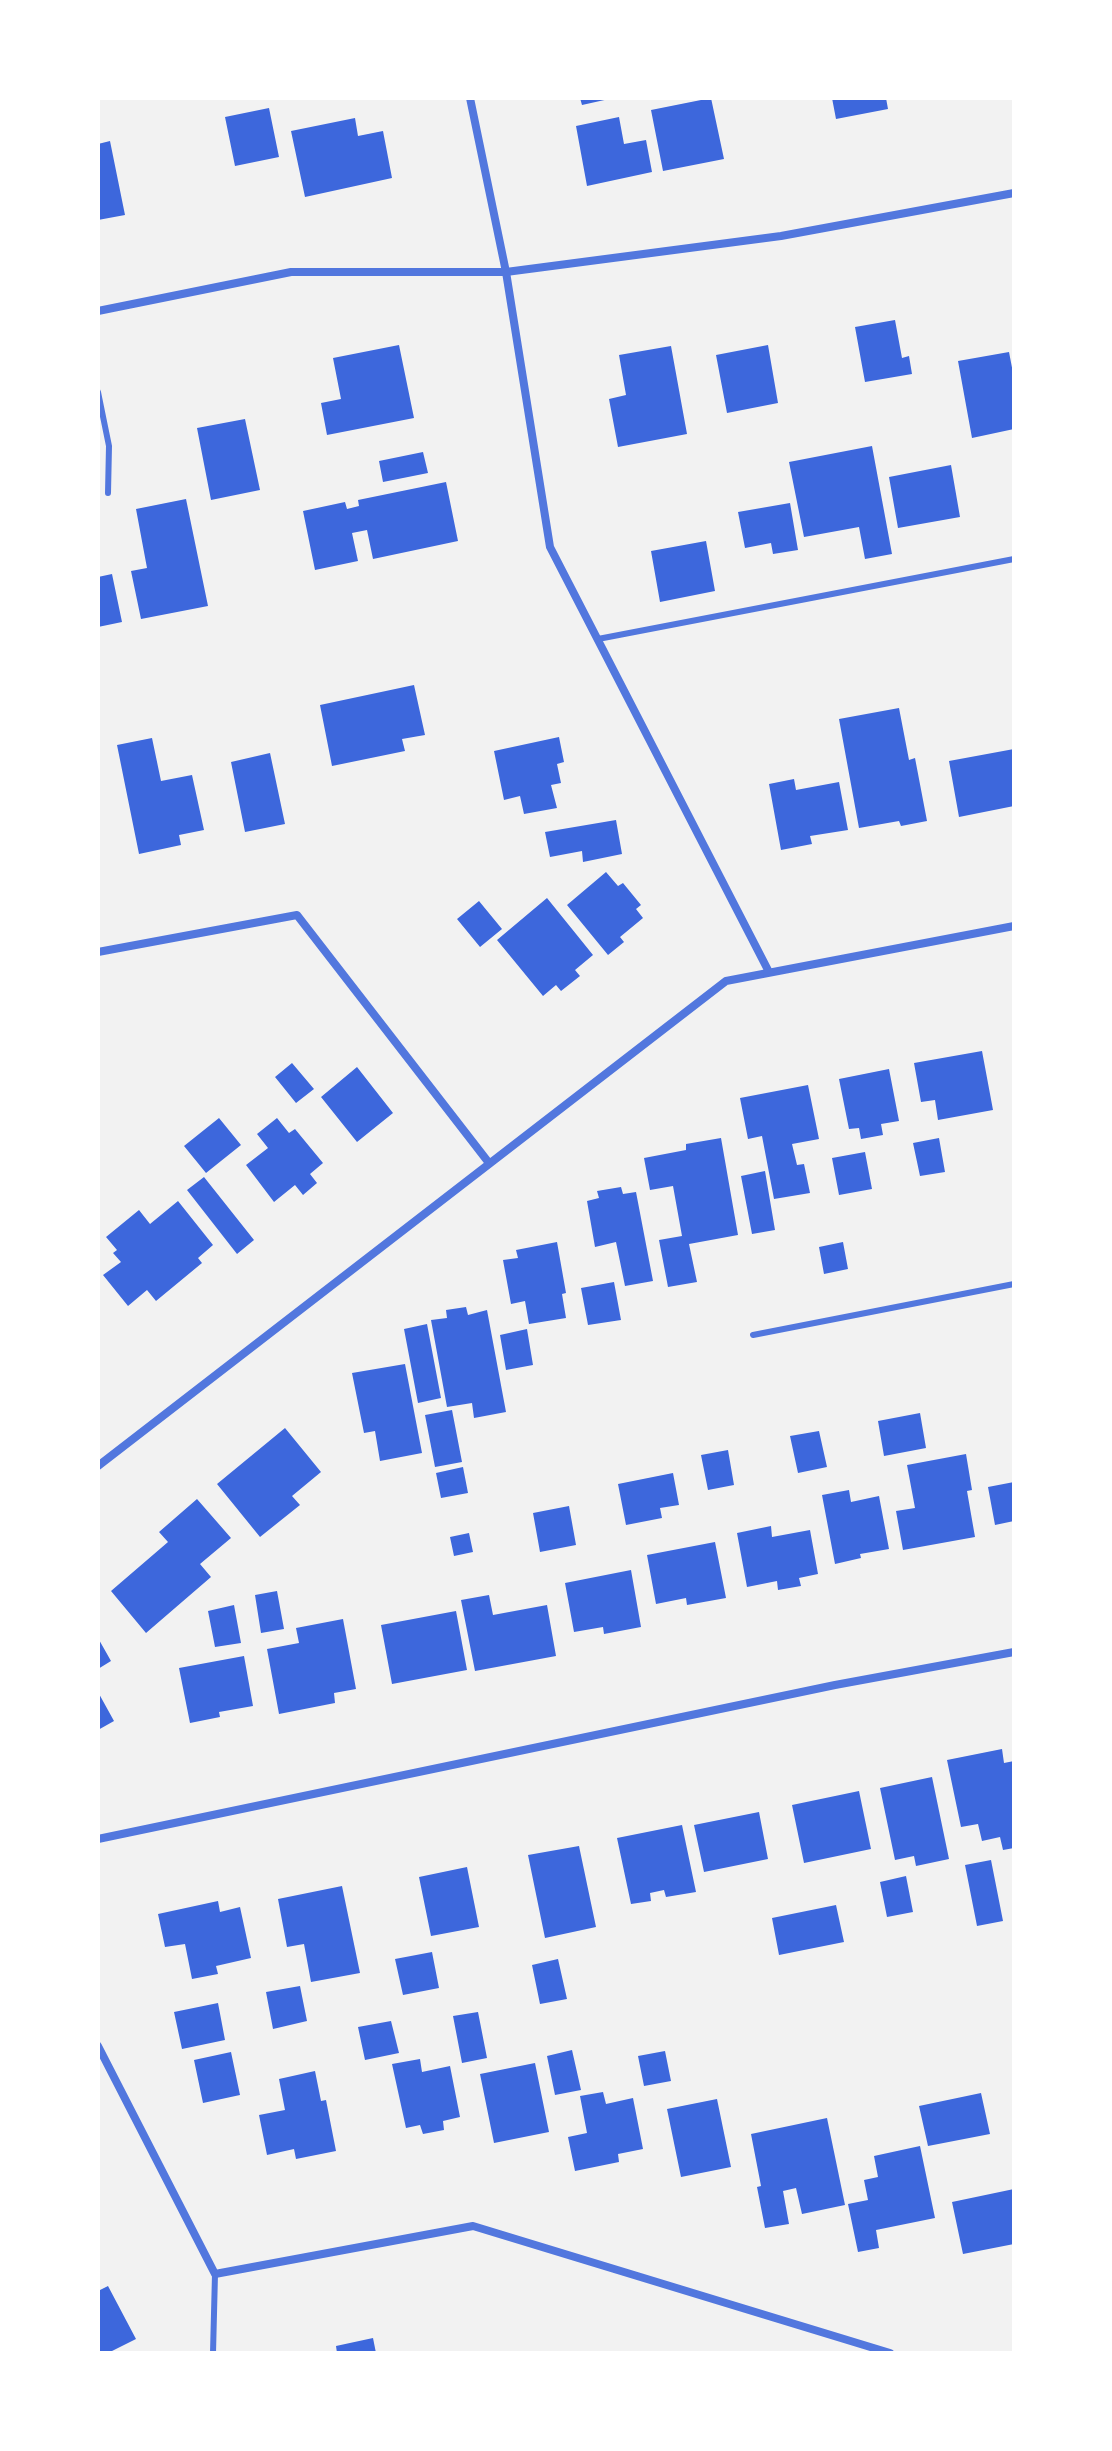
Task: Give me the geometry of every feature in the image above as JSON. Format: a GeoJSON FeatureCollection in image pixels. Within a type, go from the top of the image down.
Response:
{"type":"FeatureCollection","features":[{"type":"Feature","properties":{"kind":"street"},"geometry":{"type":"LineString","coordinates":[[470,98],[506,272],[550,547],[769,972]]}},
{"type":"Feature","properties":{"kind":"street"},"geometry":{"type":"LineString","coordinates":[[98,311],[291,272],[506,272],[781,236],[1014,193]]}},
{"type":"Feature","properties":{"kind":"street"},"geometry":{"type":"LineString","coordinates":[[98,952],[297,915],[489,1163]]}},
{"type":"Feature","properties":{"kind":"street"},"geometry":{"type":"LineString","coordinates":[[98,1466],[726,981],[1014,926]]}},
{"type":"Feature","properties":{"kind":"street"},"geometry":{"type":"LineString","coordinates":[[98,1839],[835,1685],[1014,1652]]}},
{"type":"Feature","properties":{"kind":"street"},"geometry":{"type":"LineString","coordinates":[[98,2046],[215,2274],[473,2226],[890,2353]]}},
{"type":"Feature","properties":{"kind":"lane"},"geometry":{"type":"LineString","coordinates":[[98,392],[109,446],[108,493]]}},
{"type":"Feature","properties":{"kind":"lane"},"geometry":{"type":"LineString","coordinates":[[598,639],[1014,559]]}},
{"type":"Feature","properties":{"kind":"lane"},"geometry":{"type":"LineString","coordinates":[[753,1335],[1014,1284]]}},
{"type":"Feature","properties":{"kind":"lane"},"geometry":{"type":"LineString","coordinates":[[213,2353],[215,2274]]}},
{"type":"Feature","properties":{"kind":"building"},"geometry":{"type":"Polygon","coordinates":[[[580,98],[609,98],[609,99],[582,105],[580,98]]]}},
{"type":"Feature","properties":{"kind":"building"},"geometry":{"type":"Polygon","coordinates":[[[711,98],[724,159],[663,171],[651,110],[711,98]]]}},
{"type":"Feature","properties":{"kind":"building"},"geometry":{"type":"Polygon","coordinates":[[[832,98],[886,98],[888,109],[836,119],[832,98]]]}},
{"type":"Feature","properties":{"kind":"building"},"geometry":{"type":"Polygon","coordinates":[[[269,108],[279,157],[235,166],[225,117],[269,108]]]}},
{"type":"Feature","properties":{"kind":"building"},"geometry":{"type":"Polygon","coordinates":[[[619,117],[624,144],[646,140],[652,172],[587,186],[576,126],[619,117]]]}},
{"type":"Feature","properties":{"kind":"building"},"geometry":{"type":"Polygon","coordinates":[[[355,118],[358,136],[383,131],[392,178],[305,197],[291,131],[355,118]]]}},
{"type":"Feature","properties":{"kind":"building"},"geometry":{"type":"Polygon","coordinates":[[[110,141],[125,215],[98,220],[98,144],[110,141]]]}},
{"type":"Feature","properties":{"kind":"building"},"geometry":{"type":"Polygon","coordinates":[[[895,320],[902,358],[909,356],[912,374],[865,382],[855,327],[895,320]]]}},
{"type":"Feature","properties":{"kind":"building"},"geometry":{"type":"Polygon","coordinates":[[[399,345],[414,418],[327,435],[321,403],[341,399],[333,358],[399,345]]]}},
{"type":"Feature","properties":{"kind":"building"},"geometry":{"type":"Polygon","coordinates":[[[768,345],[778,403],[727,413],[716,355],[768,345]]]}},
{"type":"Feature","properties":{"kind":"building"},"geometry":{"type":"Polygon","coordinates":[[[671,346],[687,434],[618,447],[609,399],[626,395],[619,355],[671,346]]]}},
{"type":"Feature","properties":{"kind":"building"},"geometry":{"type":"Polygon","coordinates":[[[1009,352],[1014,378],[1014,429],[972,438],[958,361],[1009,352]]]}},
{"type":"Feature","properties":{"kind":"building"},"geometry":{"type":"Polygon","coordinates":[[[245,419],[260,490],[211,500],[197,428],[245,419]]]}},
{"type":"Feature","properties":{"kind":"building"},"geometry":{"type":"Polygon","coordinates":[[[872,446],[892,554],[865,559],[859,527],[804,537],[789,462],[872,446]]]}},
{"type":"Feature","properties":{"kind":"building"},"geometry":{"type":"Polygon","coordinates":[[[423,452],[428,473],[383,482],[379,461],[423,452]]]}},
{"type":"Feature","properties":{"kind":"building"},"geometry":{"type":"Polygon","coordinates":[[[951,465],[960,517],[898,528],[889,477],[951,465]]]}},
{"type":"Feature","properties":{"kind":"building"},"geometry":{"type":"Polygon","coordinates":[[[446,482],[458,541],[373,559],[367,530],[352,533],[358,561],[315,570],[303,511],[345,502],[347,509],[359,506],[358,500],[446,482]]]}},
{"type":"Feature","properties":{"kind":"building"},"geometry":{"type":"Polygon","coordinates":[[[186,499],[208,606],[141,619],[131,571],[147,568],[136,509],[186,499]]]}},
{"type":"Feature","properties":{"kind":"building"},"geometry":{"type":"Polygon","coordinates":[[[790,503],[798,550],[773,554],[771,543],[745,548],[738,512],[790,503]]]}},
{"type":"Feature","properties":{"kind":"building"},"geometry":{"type":"Polygon","coordinates":[[[706,541],[715,591],[660,602],[651,551],[706,541]]]}},
{"type":"Feature","properties":{"kind":"building"},"geometry":{"type":"Polygon","coordinates":[[[112,574],[122,622],[98,627],[98,577],[112,574]]]}},
{"type":"Feature","properties":{"kind":"building"},"geometry":{"type":"Polygon","coordinates":[[[414,685],[425,735],[402,739],[405,751],[332,766],[320,705],[414,685]]]}},
{"type":"Feature","properties":{"kind":"building"},"geometry":{"type":"Polygon","coordinates":[[[899,708],[909,760],[915,758],[927,821],[901,826],[899,821],[859,828],[839,719],[899,708]]]}},
{"type":"Feature","properties":{"kind":"building"},"geometry":{"type":"Polygon","coordinates":[[[559,737],[564,762],[557,764],[561,783],[551,785],[557,808],[524,814],[520,796],[504,800],[494,751],[559,737]]]}},
{"type":"Feature","properties":{"kind":"building"},"geometry":{"type":"Polygon","coordinates":[[[152,738],[161,781],[192,775],[204,830],[179,835],[181,845],[139,854],[117,745],[152,738]]]}},
{"type":"Feature","properties":{"kind":"building"},"geometry":{"type":"Polygon","coordinates":[[[1014,749],[1014,806],[959,817],[949,761],[1014,749]]]}},
{"type":"Feature","properties":{"kind":"building"},"geometry":{"type":"Polygon","coordinates":[[[270,753],[285,824],[245,832],[231,762],[270,753]]]}},
{"type":"Feature","properties":{"kind":"building"},"geometry":{"type":"Polygon","coordinates":[[[794,779],[796,790],[839,782],[848,830],[810,836],[812,844],[781,850],[769,784],[794,779]]]}},
{"type":"Feature","properties":{"kind":"building"},"geometry":{"type":"Polygon","coordinates":[[[616,820],[622,854],[583,862],[582,851],[550,857],[545,832],[616,820]]]}},
{"type":"Feature","properties":{"kind":"building"},"geometry":{"type":"Polygon","coordinates":[[[606,872],[618,886],[623,883],[641,905],[636,909],[643,918],[620,937],[624,942],[608,955],[567,905],[606,872]]]}},
{"type":"Feature","properties":{"kind":"building"},"geometry":{"type":"Polygon","coordinates":[[[547,898],[593,955],[575,970],[580,976],[561,991],[556,985],[543,996],[497,940],[547,898]]]}},
{"type":"Feature","properties":{"kind":"building"},"geometry":{"type":"Polygon","coordinates":[[[479,901],[502,929],[480,947],[457,919],[479,901]]]}},
{"type":"Feature","properties":{"kind":"building"},"geometry":{"type":"Polygon","coordinates":[[[982,1051],[993,1110],[938,1120],[935,1100],[921,1102],[914,1063],[982,1051]]]}},
{"type":"Feature","properties":{"kind":"building"},"geometry":{"type":"Polygon","coordinates":[[[292,1063],[314,1089],[296,1103],[275,1077],[292,1063]]]}},
{"type":"Feature","properties":{"kind":"building"},"geometry":{"type":"Polygon","coordinates":[[[357,1067],[393,1113],[357,1142],[321,1097],[357,1067]]]}},
{"type":"Feature","properties":{"kind":"building"},"geometry":{"type":"Polygon","coordinates":[[[889,1069],[899,1121],[881,1124],[883,1135],[861,1139],[859,1128],[849,1129],[839,1079],[889,1069]]]}},
{"type":"Feature","properties":{"kind":"building"},"geometry":{"type":"Polygon","coordinates":[[[808,1085],[819,1139],[792,1144],[797,1165],[804,1164],[810,1193],[774,1199],[762,1136],[748,1139],[740,1098],[808,1085]]]}},
{"type":"Feature","properties":{"kind":"building"},"geometry":{"type":"Polygon","coordinates":[[[219,1118],[241,1145],[206,1173],[184,1146],[219,1118]]]}},
{"type":"Feature","properties":{"kind":"building"},"geometry":{"type":"Polygon","coordinates":[[[277,1118],[289,1133],[295,1129],[323,1163],[310,1174],[317,1183],[303,1195],[295,1185],[274,1202],[246,1165],[268,1148],[257,1134],[277,1118]]]}},
{"type":"Feature","properties":{"kind":"building"},"geometry":{"type":"Polygon","coordinates":[[[721,1138],[738,1235],[689,1244],[697,1282],[668,1287],[659,1240],[682,1236],[673,1186],[650,1190],[644,1158],[686,1150],[686,1144],[721,1138]]]}},
{"type":"Feature","properties":{"kind":"building"},"geometry":{"type":"Polygon","coordinates":[[[939,1138],[945,1172],[920,1176],[913,1143],[939,1138]]]}},
{"type":"Feature","properties":{"kind":"building"},"geometry":{"type":"Polygon","coordinates":[[[865,1152],[872,1189],[839,1195],[832,1158],[865,1152]]]}},
{"type":"Feature","properties":{"kind":"building"},"geometry":{"type":"Polygon","coordinates":[[[765,1171],[775,1230],[752,1234],[741,1176],[765,1171]]]}},
{"type":"Feature","properties":{"kind":"building"},"geometry":{"type":"Polygon","coordinates":[[[204,1177],[254,1240],[237,1254],[187,1190],[204,1177]]]}},
{"type":"Feature","properties":{"kind":"building"},"geometry":{"type":"Polygon","coordinates":[[[621,1187],[623,1194],[636,1192],[653,1281],[625,1286],[616,1242],[595,1247],[587,1201],[599,1198],[597,1191],[621,1187]]]}},
{"type":"Feature","properties":{"kind":"building"},"geometry":{"type":"Polygon","coordinates":[[[178,1201],[213,1245],[198,1258],[202,1263],[156,1301],[147,1290],[128,1306],[103,1275],[121,1262],[113,1253],[117,1250],[106,1237],[139,1210],[150,1224],[178,1201]]]}},
{"type":"Feature","properties":{"kind":"building"},"geometry":{"type":"Polygon","coordinates":[[[557,1242],[566,1293],[562,1294],[566,1318],[529,1324],[525,1301],[511,1304],[503,1260],[518,1258],[516,1250],[557,1242]]]}},
{"type":"Feature","properties":{"kind":"building"},"geometry":{"type":"Polygon","coordinates":[[[843,1242],[848,1269],[824,1274],[819,1247],[843,1242]]]}},
{"type":"Feature","properties":{"kind":"building"},"geometry":{"type":"Polygon","coordinates":[[[614,1282],[621,1320],[588,1325],[581,1288],[614,1282]]]}},
{"type":"Feature","properties":{"kind":"building"},"geometry":{"type":"Polygon","coordinates":[[[466,1307],[468,1315],[487,1310],[506,1412],[474,1418],[472,1403],[447,1407],[431,1320],[447,1318],[446,1310],[466,1307]]]}},
{"type":"Feature","properties":{"kind":"building"},"geometry":{"type":"Polygon","coordinates":[[[427,1324],[441,1398],[418,1403],[404,1329],[427,1324]]]}},
{"type":"Feature","properties":{"kind":"building"},"geometry":{"type":"Polygon","coordinates":[[[527,1329],[533,1365],[506,1370],[500,1335],[527,1329]]]}},
{"type":"Feature","properties":{"kind":"building"},"geometry":{"type":"Polygon","coordinates":[[[405,1364],[422,1453],[380,1461],[375,1431],[364,1433],[352,1373],[405,1364]]]}},
{"type":"Feature","properties":{"kind":"building"},"geometry":{"type":"Polygon","coordinates":[[[452,1410],[462,1462],[435,1467],[425,1415],[452,1410]]]}},
{"type":"Feature","properties":{"kind":"building"},"geometry":{"type":"Polygon","coordinates":[[[920,1413],[926,1448],[884,1456],[878,1421],[920,1413]]]}},
{"type":"Feature","properties":{"kind":"building"},"geometry":{"type":"Polygon","coordinates":[[[285,1428],[321,1472],[292,1496],[300,1505],[260,1537],[217,1484],[285,1428]]]}},
{"type":"Feature","properties":{"kind":"building"},"geometry":{"type":"Polygon","coordinates":[[[819,1431],[827,1467],[798,1473],[790,1436],[819,1431]]]}},
{"type":"Feature","properties":{"kind":"building"},"geometry":{"type":"Polygon","coordinates":[[[728,1450],[734,1485],[708,1490],[701,1455],[728,1450]]]}},
{"type":"Feature","properties":{"kind":"building"},"geometry":{"type":"Polygon","coordinates":[[[966,1454],[972,1490],[967,1491],[975,1537],[903,1550],[896,1511],[915,1508],[907,1465],[966,1454]]]}},
{"type":"Feature","properties":{"kind":"building"},"geometry":{"type":"Polygon","coordinates":[[[463,1467],[468,1493],[441,1498],[436,1473],[463,1467]]]}},
{"type":"Feature","properties":{"kind":"building"},"geometry":{"type":"Polygon","coordinates":[[[673,1473],[679,1505],[660,1508],[662,1518],[626,1525],[618,1484],[673,1473]]]}},
{"type":"Feature","properties":{"kind":"building"},"geometry":{"type":"Polygon","coordinates":[[[1014,1482],[1014,1521],[995,1525],[988,1487],[1014,1482]]]}},
{"type":"Feature","properties":{"kind":"building"},"geometry":{"type":"Polygon","coordinates":[[[849,1490],[851,1502],[879,1496],[889,1549],[860,1554],[861,1558],[835,1564],[822,1495],[849,1490]]]}},
{"type":"Feature","properties":{"kind":"building"},"geometry":{"type":"Polygon","coordinates":[[[197,1499],[231,1538],[200,1564],[211,1577],[146,1633],[111,1591],[168,1542],[159,1532],[197,1499]]]}},
{"type":"Feature","properties":{"kind":"building"},"geometry":{"type":"Polygon","coordinates":[[[569,1506],[576,1545],[540,1552],[533,1513],[569,1506]]]}},
{"type":"Feature","properties":{"kind":"building"},"geometry":{"type":"Polygon","coordinates":[[[771,1526],[772,1537],[810,1530],[818,1574],[799,1578],[801,1586],[778,1590],[777,1581],[747,1587],[737,1533],[771,1526]]]}},
{"type":"Feature","properties":{"kind":"building"},"geometry":{"type":"Polygon","coordinates":[[[469,1533],[473,1552],[454,1556],[450,1537],[469,1533]]]}},
{"type":"Feature","properties":{"kind":"building"},"geometry":{"type":"Polygon","coordinates":[[[715,1542],[726,1598],[687,1605],[686,1598],[656,1604],[647,1555],[715,1542]]]}},
{"type":"Feature","properties":{"kind":"building"},"geometry":{"type":"Polygon","coordinates":[[[631,1570],[641,1627],[604,1634],[603,1627],[574,1632],[565,1583],[631,1570]]]}},
{"type":"Feature","properties":{"kind":"building"},"geometry":{"type":"Polygon","coordinates":[[[277,1591],[284,1629],[261,1633],[255,1595],[277,1591]]]}},
{"type":"Feature","properties":{"kind":"building"},"geometry":{"type":"Polygon","coordinates":[[[489,1595],[493,1615],[547,1605],[556,1656],[475,1671],[461,1600],[489,1595]]]}},
{"type":"Feature","properties":{"kind":"building"},"geometry":{"type":"Polygon","coordinates":[[[234,1605],[241,1643],[215,1647],[208,1611],[234,1605]]]}},
{"type":"Feature","properties":{"kind":"building"},"geometry":{"type":"Polygon","coordinates":[[[456,1611],[467,1670],[392,1684],[381,1625],[456,1611]]]}},
{"type":"Feature","properties":{"kind":"building"},"geometry":{"type":"Polygon","coordinates":[[[343,1619],[356,1689],[334,1693],[335,1703],[279,1714],[267,1649],[299,1643],[296,1628],[343,1619]]]}},
{"type":"Feature","properties":{"kind":"building"},"geometry":{"type":"Polygon","coordinates":[[[98,1638],[111,1661],[98,1669],[98,1638]]]}},
{"type":"Feature","properties":{"kind":"building"},"geometry":{"type":"Polygon","coordinates":[[[244,1656],[253,1706],[219,1712],[220,1717],[190,1723],[179,1668],[244,1656]]]}},
{"type":"Feature","properties":{"kind":"building"},"geometry":{"type":"Polygon","coordinates":[[[98,1692],[114,1721],[98,1730],[98,1692]]]}},
{"type":"Feature","properties":{"kind":"building"},"geometry":{"type":"Polygon","coordinates":[[[1002,1749],[1004,1763],[1014,1761],[1014,1848],[1003,1850],[1000,1837],[982,1841],[978,1824],[961,1827],[947,1760],[1002,1749]]]}},
{"type":"Feature","properties":{"kind":"building"},"geometry":{"type":"Polygon","coordinates":[[[932,1777],[949,1859],[916,1866],[914,1856],[895,1860],[880,1788],[932,1777]]]}},
{"type":"Feature","properties":{"kind":"building"},"geometry":{"type":"Polygon","coordinates":[[[859,1791],[871,1849],[804,1863],[792,1805],[859,1791]]]}},
{"type":"Feature","properties":{"kind":"building"},"geometry":{"type":"Polygon","coordinates":[[[759,1812],[768,1859],[704,1872],[694,1825],[759,1812]]]}},
{"type":"Feature","properties":{"kind":"building"},"geometry":{"type":"Polygon","coordinates":[[[682,1825],[696,1892],[666,1897],[664,1890],[650,1893],[651,1901],[631,1904],[617,1838],[682,1825]]]}},
{"type":"Feature","properties":{"kind":"building"},"geometry":{"type":"Polygon","coordinates":[[[579,1846],[596,1927],[545,1938],[528,1855],[579,1846]]]}},
{"type":"Feature","properties":{"kind":"building"},"geometry":{"type":"Polygon","coordinates":[[[991,1860],[1003,1921],[977,1926],[965,1865],[991,1860]]]}},
{"type":"Feature","properties":{"kind":"building"},"geometry":{"type":"Polygon","coordinates":[[[467,1867],[479,1927],[431,1936],[419,1877],[467,1867]]]}},
{"type":"Feature","properties":{"kind":"building"},"geometry":{"type":"Polygon","coordinates":[[[906,1876],[913,1912],[887,1917],[880,1882],[906,1876]]]}},
{"type":"Feature","properties":{"kind":"building"},"geometry":{"type":"Polygon","coordinates":[[[342,1886],[360,1973],[311,1982],[304,1944],[287,1947],[278,1899],[342,1886]]]}},
{"type":"Feature","properties":{"kind":"building"},"geometry":{"type":"Polygon","coordinates":[[[218,1901],[220,1912],[240,1907],[251,1958],[216,1966],[218,1974],[192,1979],[185,1944],[165,1947],[158,1914],[218,1901]]]}},
{"type":"Feature","properties":{"kind":"building"},"geometry":{"type":"Polygon","coordinates":[[[836,1905],[844,1942],[779,1955],[772,1918],[836,1905]]]}},
{"type":"Feature","properties":{"kind":"building"},"geometry":{"type":"Polygon","coordinates":[[[432,1952],[439,1988],[403,1995],[395,1959],[432,1952]]]}},
{"type":"Feature","properties":{"kind":"building"},"geometry":{"type":"Polygon","coordinates":[[[558,1959],[567,1999],[540,2004],[532,1965],[558,1959]]]}},
{"type":"Feature","properties":{"kind":"building"},"geometry":{"type":"Polygon","coordinates":[[[300,1986],[307,2021],[273,2029],[266,1992],[300,1986]]]}},
{"type":"Feature","properties":{"kind":"building"},"geometry":{"type":"Polygon","coordinates":[[[218,2003],[225,2040],[182,2049],[174,2012],[218,2003]]]}},
{"type":"Feature","properties":{"kind":"building"},"geometry":{"type":"Polygon","coordinates":[[[478,2012],[487,2058],[462,2063],[453,2016],[478,2012]]]}},
{"type":"Feature","properties":{"kind":"building"},"geometry":{"type":"Polygon","coordinates":[[[391,2021],[399,2053],[365,2060],[358,2027],[391,2021]]]}},
{"type":"Feature","properties":{"kind":"building"},"geometry":{"type":"Polygon","coordinates":[[[572,2050],[581,2090],[555,2095],[547,2056],[572,2050]]]}},
{"type":"Feature","properties":{"kind":"building"},"geometry":{"type":"Polygon","coordinates":[[[665,2051],[671,2081],[644,2086],[638,2056],[665,2051]]]}},
{"type":"Feature","properties":{"kind":"building"},"geometry":{"type":"Polygon","coordinates":[[[231,2052],[240,2095],[203,2103],[194,2060],[231,2052]]]}},
{"type":"Feature","properties":{"kind":"building"},"geometry":{"type":"Polygon","coordinates":[[[420,2059],[422,2072],[450,2066],[460,2117],[443,2121],[444,2130],[423,2134],[420,2125],[406,2128],[392,2064],[420,2059]]]}},
{"type":"Feature","properties":{"kind":"building"},"geometry":{"type":"Polygon","coordinates":[[[535,2063],[549,2132],[494,2143],[480,2074],[535,2063]]]}},
{"type":"Feature","properties":{"kind":"building"},"geometry":{"type":"Polygon","coordinates":[[[315,2071],[321,2101],[326,2100],[336,2151],[296,2159],[294,2149],[267,2155],[259,2115],[285,2110],[279,2079],[315,2071]]]}},
{"type":"Feature","properties":{"kind":"building"},"geometry":{"type":"Polygon","coordinates":[[[603,2092],[606,2104],[633,2098],[643,2149],[618,2154],[619,2162],[575,2171],[568,2137],[587,2133],[580,2096],[603,2092]]]}},
{"type":"Feature","properties":{"kind":"building"},"geometry":{"type":"Polygon","coordinates":[[[981,2093],[990,2134],[928,2146],[919,2106],[981,2093]]]}},
{"type":"Feature","properties":{"kind":"building"},"geometry":{"type":"Polygon","coordinates":[[[717,2099],[731,2167],[681,2177],[667,2109],[717,2099]]]}},
{"type":"Feature","properties":{"kind":"building"},"geometry":{"type":"Polygon","coordinates":[[[827,2118],[845,2205],[802,2214],[796,2188],[783,2191],[789,2224],[765,2228],[751,2134],[827,2118]]]}},
{"type":"Feature","properties":{"kind":"building"},"geometry":{"type":"Polygon","coordinates":[[[920,2146],[935,2218],[876,2230],[879,2248],[858,2252],[848,2204],[868,2200],[864,2180],[878,2177],[874,2156],[920,2146]]]}},
{"type":"Feature","properties":{"kind":"building"},"geometry":{"type":"Polygon","coordinates":[[[1014,2189],[1014,2244],[963,2254],[952,2202],[1014,2189]]]}},
{"type":"Feature","properties":{"kind":"building"},"geometry":{"type":"Polygon","coordinates":[[[108,2286],[136,2339],[108,2353],[98,2353],[98,2291],[108,2286]]]}},
{"type":"Feature","properties":{"kind":"building"},"geometry":{"type":"Polygon","coordinates":[[[373,2338],[376,2353],[337,2353],[336,2346],[373,2338]]]}}]}
